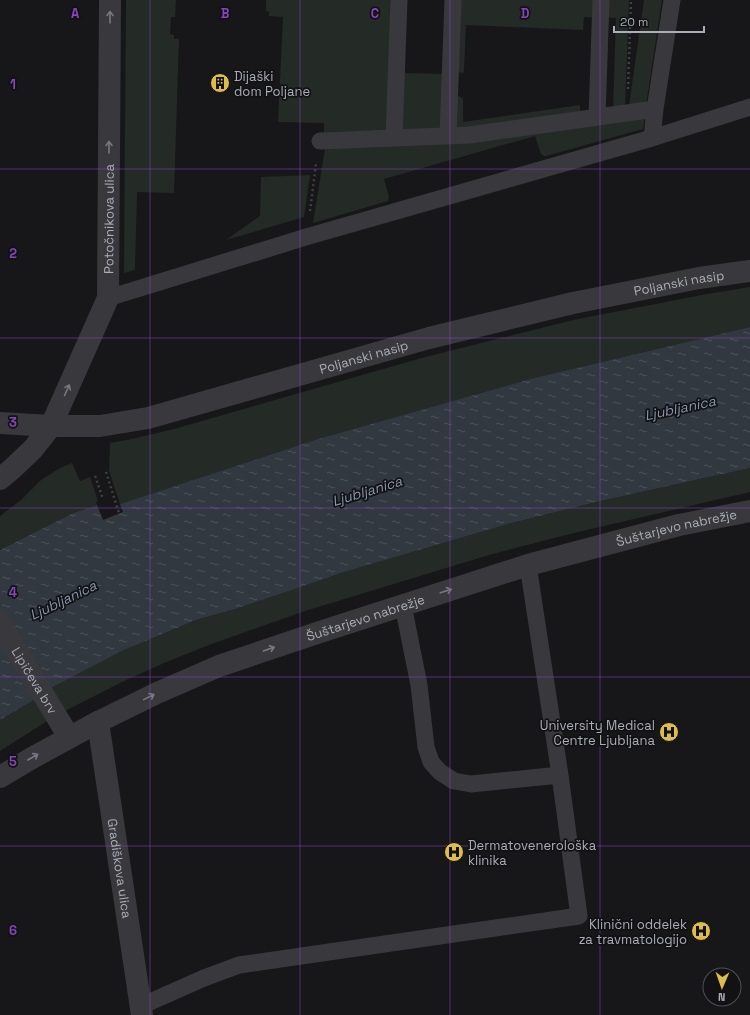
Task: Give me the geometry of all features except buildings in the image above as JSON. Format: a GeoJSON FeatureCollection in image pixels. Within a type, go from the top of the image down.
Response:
{"type":"FeatureCollection","features":[{"type":"Feature","properties":{"kind":"street","name":"Potočnikova ulica"},"geometry":{"type":"LineString","coordinates":[[51,426],[108,298],[110,0]]}},
{"type":"Feature","properties":{"kind":"street","name":"Poljanski nasip"},"geometry":{"type":"LineString","coordinates":[[0,423],[51,426],[100,426],[148,418],[429,338],[573,303],[699,278],[750,271]]}},
{"type":"Feature","properties":{"kind":"street"},"geometry":{"type":"LineString","coordinates":[[0,479],[33,449],[51,426]]}},
{"type":"Feature","properties":{"kind":"street","name":"Šuštarjevo nabrežje"},"geometry":{"type":"LineString","coordinates":[[0,777],[98,722],[157,693],[219,666],[528,565],[679,526],[750,511]]}},
{"type":"Feature","properties":{"kind":"street","name":"Lipičeva brv"},"geometry":{"type":"LineString","coordinates":[[0,623],[69,737]]}},
{"type":"Feature","properties":{"kind":"street","name":"Gradiškova ulica"},"geometry":{"type":"LineString","coordinates":[[98,722],[141,1011]]}},
{"type":"Feature","properties":{"kind":"lane"},"geometry":{"type":"LineString","coordinates":[[394,138],[399,0]]}},
{"type":"Feature","properties":{"kind":"lane"},"geometry":{"type":"LineString","coordinates":[[448,136],[453,0]]}},
{"type":"Feature","properties":{"kind":"lane"},"geometry":{"type":"LineString","coordinates":[[597,117],[601,0]]}},
{"type":"Feature","properties":{"kind":"lane"},"geometry":{"type":"LineString","coordinates":[[652,138],[672,0]]}},
{"type":"Feature","properties":{"kind":"lane"},"geometry":{"type":"LineString","coordinates":[[108,298],[306,237],[652,138],[750,107]]}},
{"type":"Feature","properties":{"kind":"lane"},"geometry":{"type":"LineString","coordinates":[[320,141],[469,135],[655,109]]}},
{"type":"Feature","properties":{"kind":"lane"},"geometry":{"type":"LineString","coordinates":[[141,1011],[204,978],[239,965],[579,916],[560,775],[528,565]]}},
{"type":"Feature","properties":{"kind":"lane"},"geometry":{"type":"LineString","coordinates":[[403,605],[419,685],[426,747],[431,762],[440,772],[454,780],[471,784],[560,775]]}},
{"type":"Feature","properties":{"kind":"path"},"geometry":{"type":"LineString","coordinates":[[626,113],[631,0]]}},
{"type":"Feature","properties":{"kind":"path"},"geometry":{"type":"LineString","coordinates":[[306,237],[320,141]]}},
{"type":"Feature","properties":{"kind":"path"},"geometry":{"type":"LineString","coordinates":[[106,472],[119,513]]}},
{"type":"Feature","properties":{"kind":"path"},"geometry":{"type":"LineString","coordinates":[[95,476],[103,499]]}},
{"type":"Feature","properties":{"kind":"shaded area"},"geometry":{"type":"Polygon","coordinates":[[[126,0],[176,0],[175,17],[171,17],[170,34],[174,35],[174,39],[179,39],[174,193],[137,192],[135,270],[124,273],[126,0]]]}},
{"type":"Feature","properties":{"kind":"shaded area"},"geometry":{"type":"Polygon","coordinates":[[[266,0],[392,0],[387,131],[324,132],[324,123],[278,122],[283,17],[269,16],[269,12],[266,11],[266,0]]]}},
{"type":"Feature","properties":{"kind":"shaded area"},"geometry":{"type":"Polygon","coordinates":[[[460,0],[629,0],[625,107],[613,109],[616,18],[584,17],[583,30],[466,25],[463,73],[458,72],[460,0]]]}},
{"type":"Feature","properties":{"kind":"shaded area"},"geometry":{"type":"Polygon","coordinates":[[[644,0],[662,0],[646,105],[629,106],[644,0]]]}},
{"type":"Feature","properties":{"kind":"shaded area"},"geometry":{"type":"Polygon","coordinates":[[[403,73],[444,74],[442,129],[402,129],[403,73]]]}},
{"type":"Feature","properties":{"kind":"shaded area"},"geometry":{"type":"Polygon","coordinates":[[[459,96],[463,99],[463,122],[580,105],[580,113],[455,129],[457,97],[459,96]]]}},
{"type":"Feature","properties":{"kind":"shaded area"},"geometry":{"type":"Polygon","coordinates":[[[645,116],[643,129],[546,156],[541,154],[535,136],[384,179],[389,197],[388,201],[313,223],[325,148],[645,116]]]}},
{"type":"Feature","properties":{"kind":"shaded area"},"geometry":{"type":"Polygon","coordinates":[[[310,175],[304,217],[226,240],[260,216],[261,177],[310,175]]]}},
{"type":"Feature","properties":{"kind":"shaded area"},"geometry":{"type":"Polygon","coordinates":[[[750,287],[750,327],[534,378],[318,439],[120,504],[109,471],[110,443],[174,429],[425,357],[573,320],[750,287]]]}},
{"type":"Feature","properties":{"kind":"shaded area"},"geometry":{"type":"Polygon","coordinates":[[[72,463],[80,481],[90,477],[98,501],[96,502],[97,505],[71,514],[0,550],[0,516],[21,500],[41,480],[60,468],[72,463]]]}},
{"type":"Feature","properties":{"kind":"shaded area"},"geometry":{"type":"Polygon","coordinates":[[[750,468],[750,492],[574,533],[489,555],[305,611],[209,645],[164,663],[124,681],[61,713],[49,689],[122,651],[196,620],[235,609],[341,573],[508,524],[596,502],[750,468]]]}},
{"type":"Feature","properties":{"kind":"shaded area"},"geometry":{"type":"Polygon","coordinates":[[[39,697],[52,718],[0,751],[0,720],[39,697]]]}},
{"type":"Feature","properties":{"kind":"water","name":"Ljubljanica"},"geometry":{"type":"Polygon","coordinates":[[[750,327],[750,468],[596,502],[508,524],[341,573],[235,609],[196,620],[122,651],[49,689],[39,697],[0,720],[0,550],[71,514],[97,505],[103,520],[123,512],[120,504],[318,439],[534,378],[750,327]]]}},
{"type":"Feature","properties":{"kind":"place","name":"Dijaški dom Poljane"},"geometry":{"type":"Point","coordinates":[220,83]}},
{"type":"Feature","properties":{"kind":"place","name":"University Medical Centre Ljubljana"},"geometry":{"type":"Point","coordinates":[669,732]}},
{"type":"Feature","properties":{"kind":"place","name":"Dermatovenerološka klinika"},"geometry":{"type":"Point","coordinates":[454,852]}},
{"type":"Feature","properties":{"kind":"place","name":"Klinični oddelek za travmatologijo"},"geometry":{"type":"Point","coordinates":[701,931]}}]}
